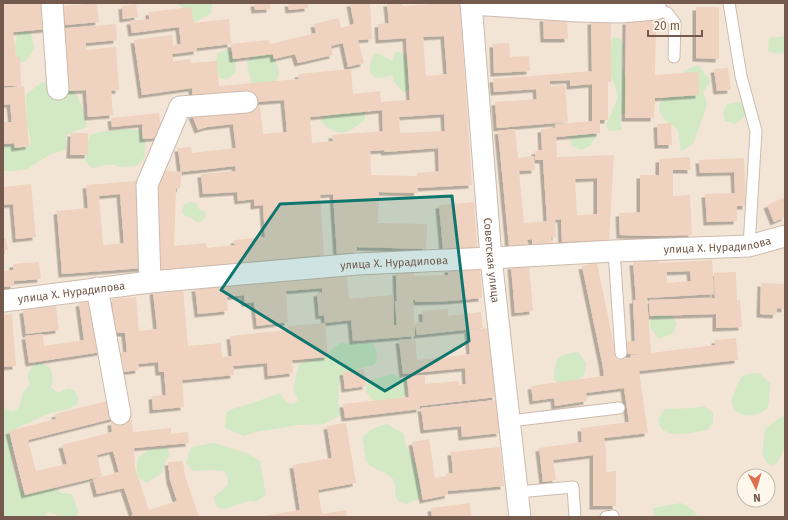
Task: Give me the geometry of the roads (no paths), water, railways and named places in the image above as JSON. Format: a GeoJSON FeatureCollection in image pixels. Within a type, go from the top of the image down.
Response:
{"type":"FeatureCollection","features":[{"type":"Feature","properties":{"kind":"street"},"geometry":{"type":"LineString","coordinates":[[52,3],[58,88]]}},
{"type":"Feature","properties":{"kind":"street"},"geometry":{"type":"LineString","coordinates":[[471,3],[578,11],[620,12],[656,9]]}},
{"type":"Feature","properties":{"kind":"street","name":"Советская улица"},"geometry":{"type":"LineString","coordinates":[[471,3],[491,258],[520,517]]}},
{"type":"Feature","properties":{"kind":"street"},"geometry":{"type":"LineString","coordinates":[[150,282],[147,185],[180,107],[247,102]]}},
{"type":"Feature","properties":{"kind":"street","name":"улица Х. Нурадилова"},"geometry":{"type":"LineString","coordinates":[[3,301],[150,282],[358,264],[748,246],[785,236]]}},
{"type":"Feature","properties":{"kind":"street"},"geometry":{"type":"LineString","coordinates":[[97,288],[120,414]]}},
{"type":"Feature","properties":{"kind":"lane"},"geometry":{"type":"LineString","coordinates":[[729,3],[741,76],[756,131],[748,246]]}},
{"type":"Feature","properties":{"kind":"lane"},"geometry":{"type":"LineString","coordinates":[[656,9],[667,13],[675,23],[674,57]]}},
{"type":"Feature","properties":{"kind":"lane"},"geometry":{"type":"LineString","coordinates":[[614,251],[621,353]]}},
{"type":"Feature","properties":{"kind":"lane"},"geometry":{"type":"LineString","coordinates":[[510,421],[619,408]]}},
{"type":"Feature","properties":{"kind":"lane"},"geometry":{"type":"LineString","coordinates":[[518,492],[573,487],[575,517]]}},
{"type":"Feature","properties":{"kind":"lane"},"geometry":{"type":"LineString","coordinates":[[606,517],[613,516]]}}]}
